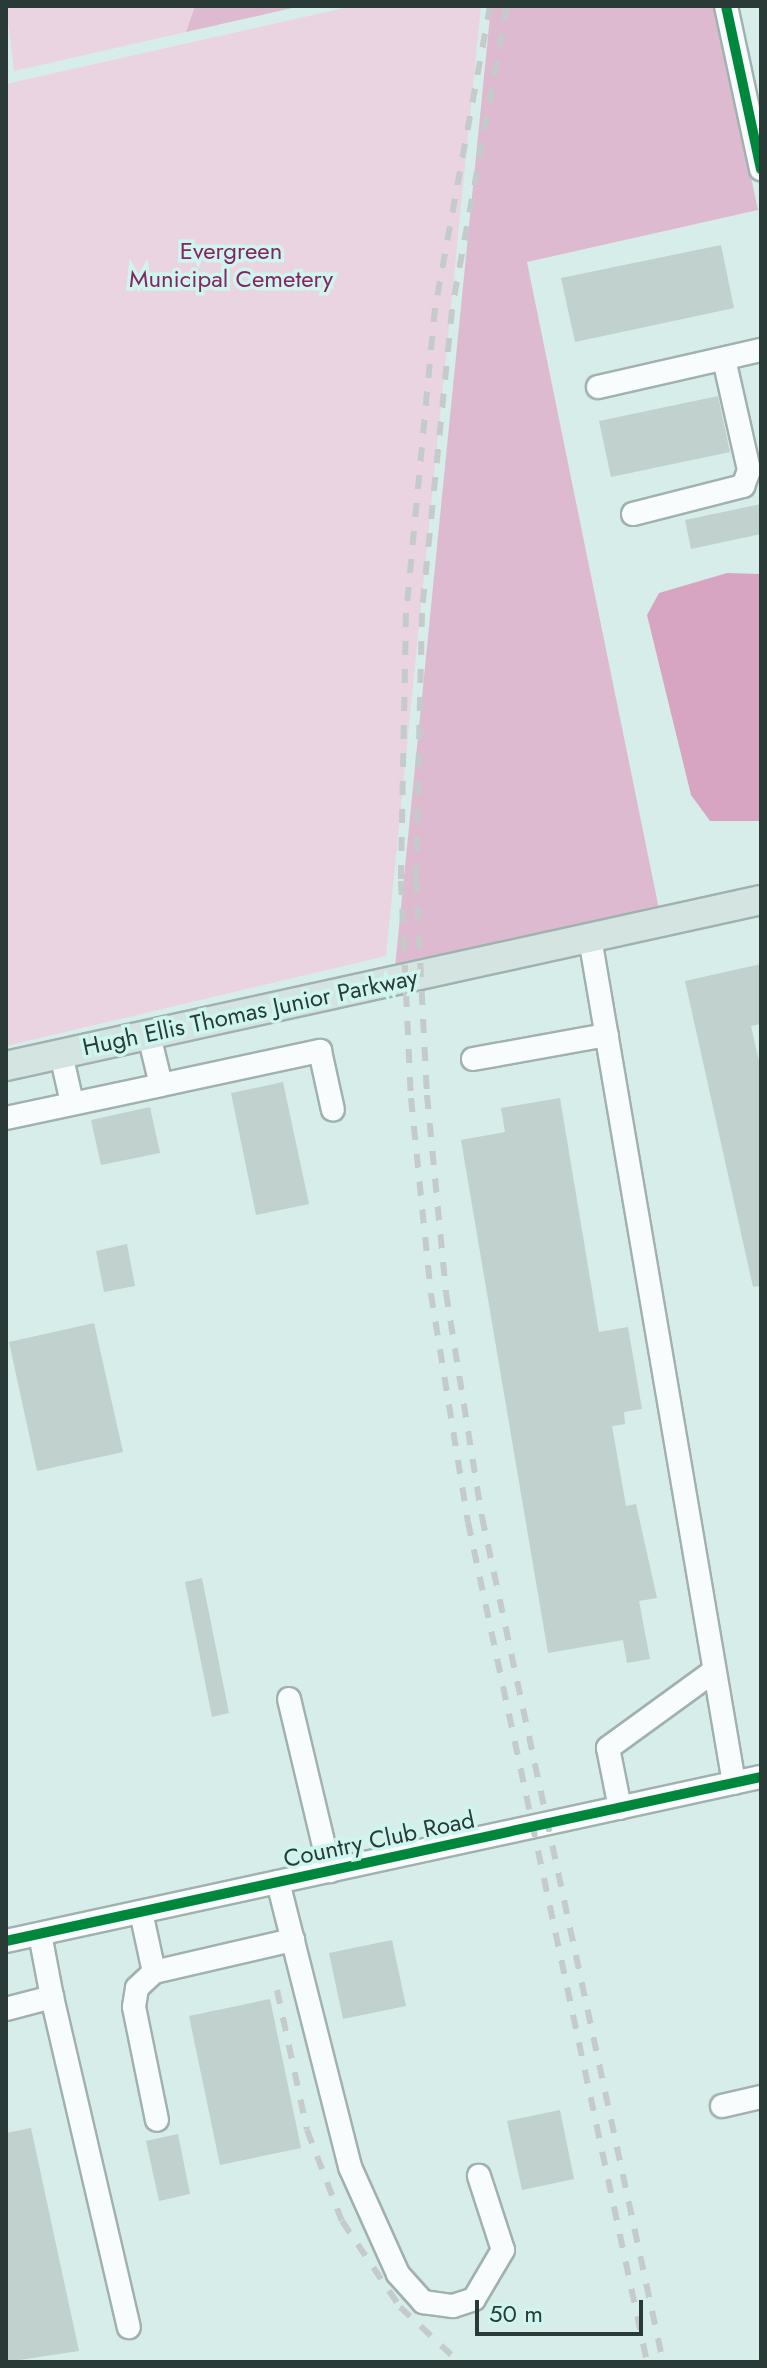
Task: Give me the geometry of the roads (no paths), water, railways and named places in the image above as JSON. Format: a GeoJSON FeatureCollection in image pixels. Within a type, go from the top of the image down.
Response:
{"type":"FeatureCollection","features":[{"type":"Feature","properties":{"kind":"main road"},"geometry":{"type":"LineString","coordinates":[[590,938],[761,900]]}},
{"type":"Feature","properties":{"kind":"main road","name":"Hugh Ellis Thomas Junior Parkway"},"geometry":{"type":"LineString","coordinates":[[6,1066],[590,938]]}},
{"type":"Feature","properties":{"kind":"street"},"geometry":{"type":"LineString","coordinates":[[726,6],[761,169]]}},
{"type":"Feature","properties":{"kind":"street"},"geometry":{"type":"LineString","coordinates":[[598,387],[761,350]]}},
{"type":"Feature","properties":{"kind":"street"},"geometry":{"type":"LineString","coordinates":[[633,514],[736,491],[747,480],[724,359]]}},
{"type":"Feature","properties":{"kind":"street"},"geometry":{"type":"LineString","coordinates":[[590,938],[734,1783]]}},
{"type":"Feature","properties":{"kind":"street"},"geometry":{"type":"LineString","coordinates":[[149,1035],[161,1085]]}},
{"type":"Feature","properties":{"kind":"street"},"geometry":{"type":"LineString","coordinates":[[473,1059],[607,1035]]}},
{"type":"Feature","properties":{"kind":"street"},"geometry":{"type":"LineString","coordinates":[[6,1118],[320,1051],[333,1110]]}},
{"type":"Feature","properties":{"kind":"street"},"geometry":{"type":"LineString","coordinates":[[61,1054],[72,1103]]}},
{"type":"Feature","properties":{"kind":"street"},"geometry":{"type":"LineString","coordinates":[[620,1808],[608,1748],[714,1671]]}},
{"type":"Feature","properties":{"kind":"street"},"geometry":{"type":"LineString","coordinates":[[289,1699],[330,1871]]}},
{"type":"Feature","properties":{"kind":"street","name":"Country Club Road"},"geometry":{"type":"LineString","coordinates":[[6,1941],[761,1777]]}},
{"type":"Feature","properties":{"kind":"street"},"geometry":{"type":"LineString","coordinates":[[278,1882],[350,2167],[398,2274],[423,2302],[453,2306],[474,2299],[503,2250],[479,2176]]}},
{"type":"Feature","properties":{"kind":"street"},"geometry":{"type":"LineString","coordinates":[[141,1912],[154,1972]]}},
{"type":"Feature","properties":{"kind":"street"},"geometry":{"type":"LineString","coordinates":[[40,1934],[129,2327]]}},
{"type":"Feature","properties":{"kind":"street"},"geometry":{"type":"LineString","coordinates":[[157,2120],[134,2007],[137,1988],[154,1972],[293,1940]]}},
{"type":"Feature","properties":{"kind":"street"},"geometry":{"type":"LineString","coordinates":[[6,2009],[52,1997]]}},
{"type":"Feature","properties":{"kind":"street"},"geometry":{"type":"LineString","coordinates":[[722,2106],[761,2097]]}},
{"type":"Feature","properties":{"kind":"railway"},"geometry":{"type":"LineString","coordinates":[[490,6],[435,308],[406,613],[401,881],[411,1098],[431,1294],[468,1522],[647,2362]]}},
{"type":"Feature","properties":{"kind":"railway"},"geometry":{"type":"LineString","coordinates":[[507,6],[452,310],[422,613],[416,879],[427,1095],[446,1293],[482,1517],[663,2362]]}},
{"type":"Feature","properties":{"kind":"railway"},"geometry":{"type":"LineString","coordinates":[[277,1990],[307,2130],[342,2221],[400,2307],[459,2362]]}},
{"type":"Feature","properties":{"kind":"park label","name":"Evergreen Municipal Cemetery"},"geometry":{"type":"Point","coordinates":[231,265]}}]}
